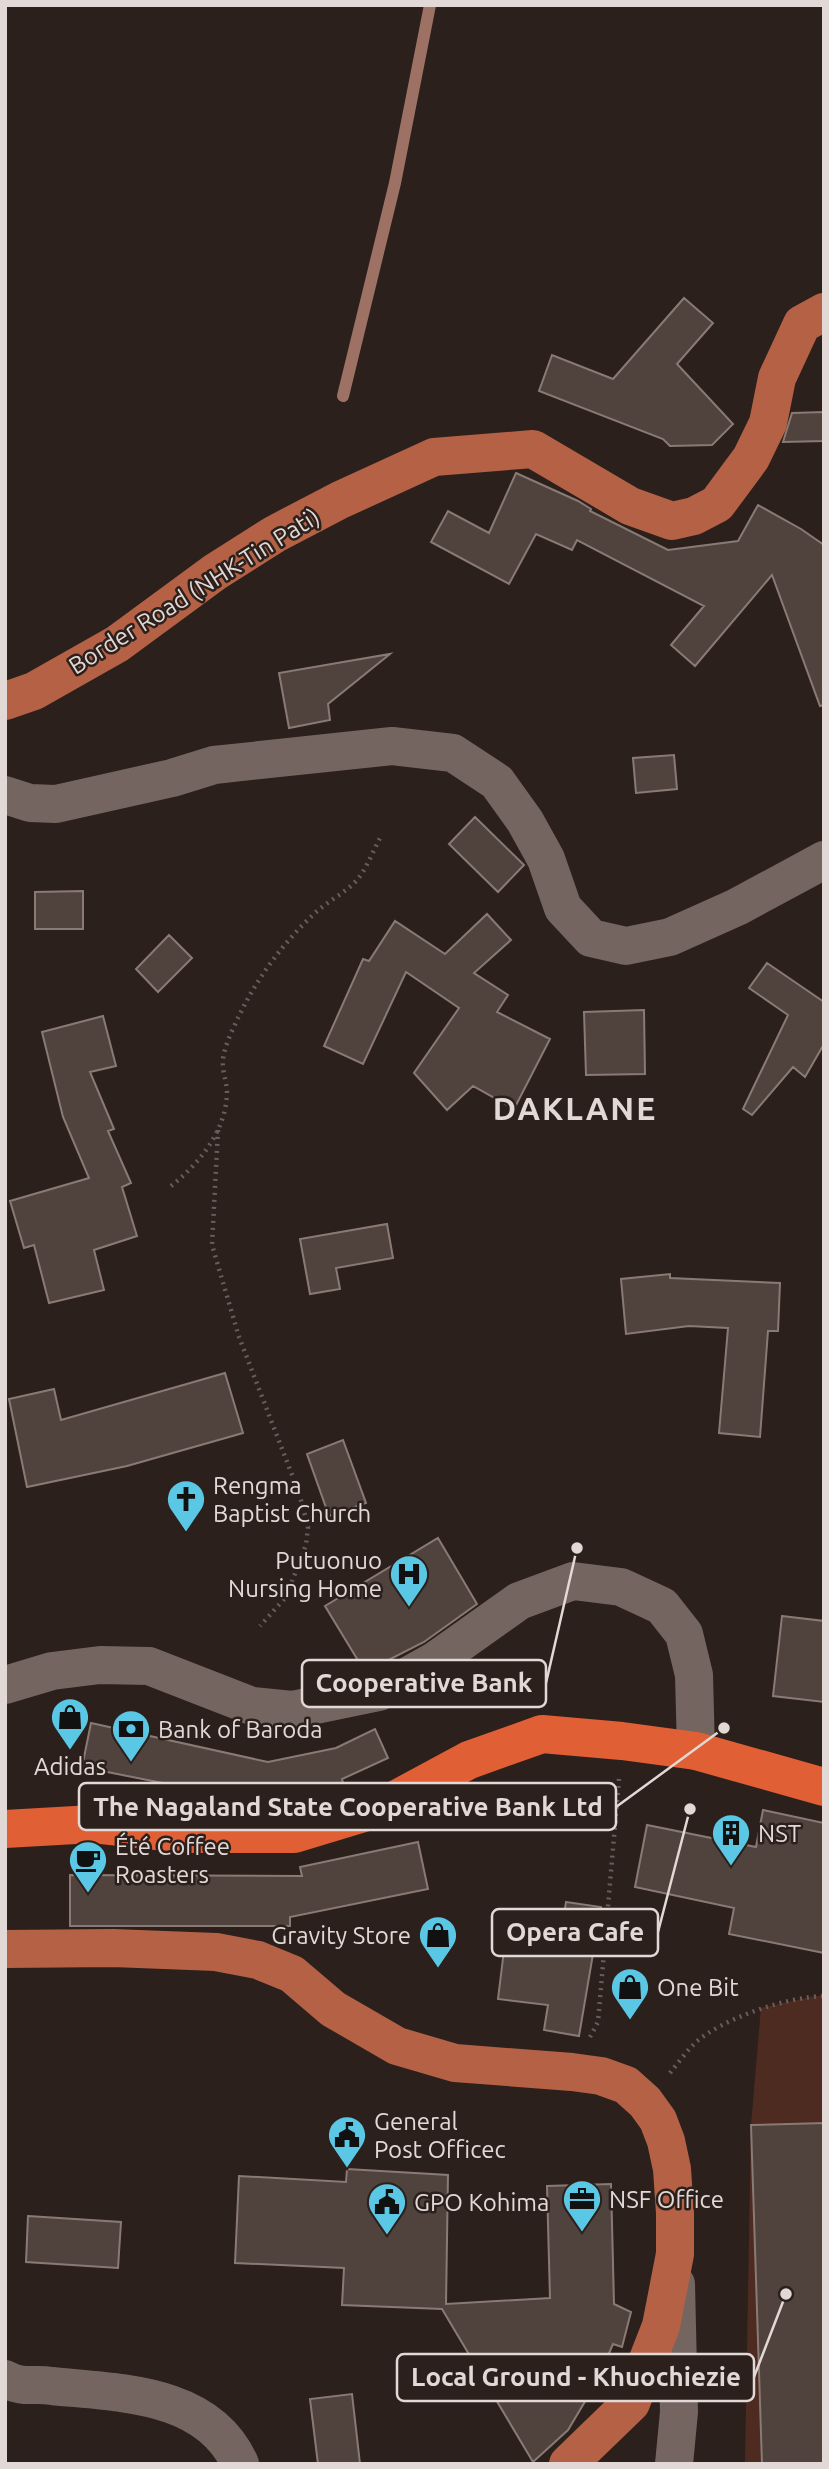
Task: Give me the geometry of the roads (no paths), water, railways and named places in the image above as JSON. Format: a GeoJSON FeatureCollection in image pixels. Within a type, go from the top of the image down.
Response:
{"type":"FeatureCollection","features":[{"type":"Feature","properties":{"kind":"highway"},"geometry":{"type":"LineString","coordinates":[[5,1829],[93,1824],[184,1834],[294,1834],[380,1808],[469,1760],[542,1734],[696,1751],[824,1787]]}},
{"type":"Feature","properties":{"kind":"main road","name":"Border Road (NHK-Tin Pati)"},"geometry":{"type":"LineString","coordinates":[[5,701],[34,691],[117,644],[215,572],[275,534],[340,500],[434,457],[533,449],[630,506],[671,521],[694,516],[717,504],[751,458],[768,424],[777,378],[802,324],[824,312]]}},
{"type":"Feature","properties":{"kind":"main road"},"geometry":{"type":"LineString","coordinates":[[5,1949],[113,1948],[216,1952],[258,1960],[292,1974],[332,2009],[397,2046],[455,2063],[572,2071],[601,2076],[626,2085],[645,2102],[658,2120],[672,2169],[675,2254],[661,2326],[631,2403],[568,2464]]}},
{"type":"Feature","properties":{"kind":"street"},"geometry":{"type":"LineString","coordinates":[[5,794],[30,803],[56,804],[172,778],[214,765],[392,746],[453,753],[497,782],[525,821],[546,859],[563,908],[591,938],[626,946],[670,937],[737,907],[824,860]]}},
{"type":"Feature","properties":{"kind":"street"},"geometry":{"type":"LineString","coordinates":[[5,1685],[52,1671],[100,1665],[149,1666],[252,1706],[292,1710],[379,1692],[436,1660],[519,1601],[573,1581],[621,1587],[662,1606],[684,1634],[694,1675],[696,1751]]}},
{"type":"Feature","properties":{"kind":"street"},"geometry":{"type":"LineString","coordinates":[[674,2464],[679,2412],[675,2254]]}},
{"type":"Feature","properties":{"kind":"street"},"geometry":{"type":"LineString","coordinates":[[5,2379],[19,2386],[42,2385],[93,2390],[177,2405],[210,2422],[233,2448],[240,2464]]}},
{"type":"Feature","properties":{"kind":"waterway"},"geometry":{"type":"LineString","coordinates":[[343,396],[395,183],[430,5]]}},
{"type":"Feature","properties":{"kind":"place","name":"Rengma Baptist Church"},"geometry":{"type":"Point","coordinates":[186,1533]}},
{"type":"Feature","properties":{"kind":"place","name":"Cooperative Bank"},"geometry":{"type":"Point","coordinates":[577,1548]}},
{"type":"Feature","properties":{"kind":"place","name":"Putuonuo Nursing Home"},"geometry":{"type":"Point","coordinates":[409,1608]}},
{"type":"Feature","properties":{"kind":"place","name":"The Nagaland State Cooperative Bank Ltd"},"geometry":{"type":"Point","coordinates":[724,1728]}},
{"type":"Feature","properties":{"kind":"place","name":"Adidas"},"geometry":{"type":"Point","coordinates":[70,1751]}},
{"type":"Feature","properties":{"kind":"place","name":"Bank of Baroda"},"geometry":{"type":"Point","coordinates":[131,1763]}},
{"type":"Feature","properties":{"kind":"place","name":"Opera Cafe"},"geometry":{"type":"Point","coordinates":[690,1809]}},
{"type":"Feature","properties":{"kind":"place","name":"NST"},"geometry":{"type":"Point","coordinates":[731,1867]}},
{"type":"Feature","properties":{"kind":"place","name":"Été Coffee Roasters"},"geometry":{"type":"Point","coordinates":[88,1894]}},
{"type":"Feature","properties":{"kind":"place","name":"Gravity Store"},"geometry":{"type":"Point","coordinates":[438,1969]}},
{"type":"Feature","properties":{"kind":"place","name":"One Bit"},"geometry":{"type":"Point","coordinates":[630,2021]}},
{"type":"Feature","properties":{"kind":"place","name":"General Post Officec"},"geometry":{"type":"Point","coordinates":[347,2169]}},
{"type":"Feature","properties":{"kind":"place","name":"NSF Office"},"geometry":{"type":"Point","coordinates":[582,2233]}},
{"type":"Feature","properties":{"kind":"place","name":"GPO Kohima"},"geometry":{"type":"Point","coordinates":[387,2236]}},
{"type":"Feature","properties":{"kind":"place","name":"Local Ground - Khuochiezie"},"geometry":{"type":"Point","coordinates":[786,2294]}},
{"type":"Feature","properties":{"kind":"district","name":"DAKLANE"},"geometry":{"type":"Point","coordinates":[575,1108]}}]}
